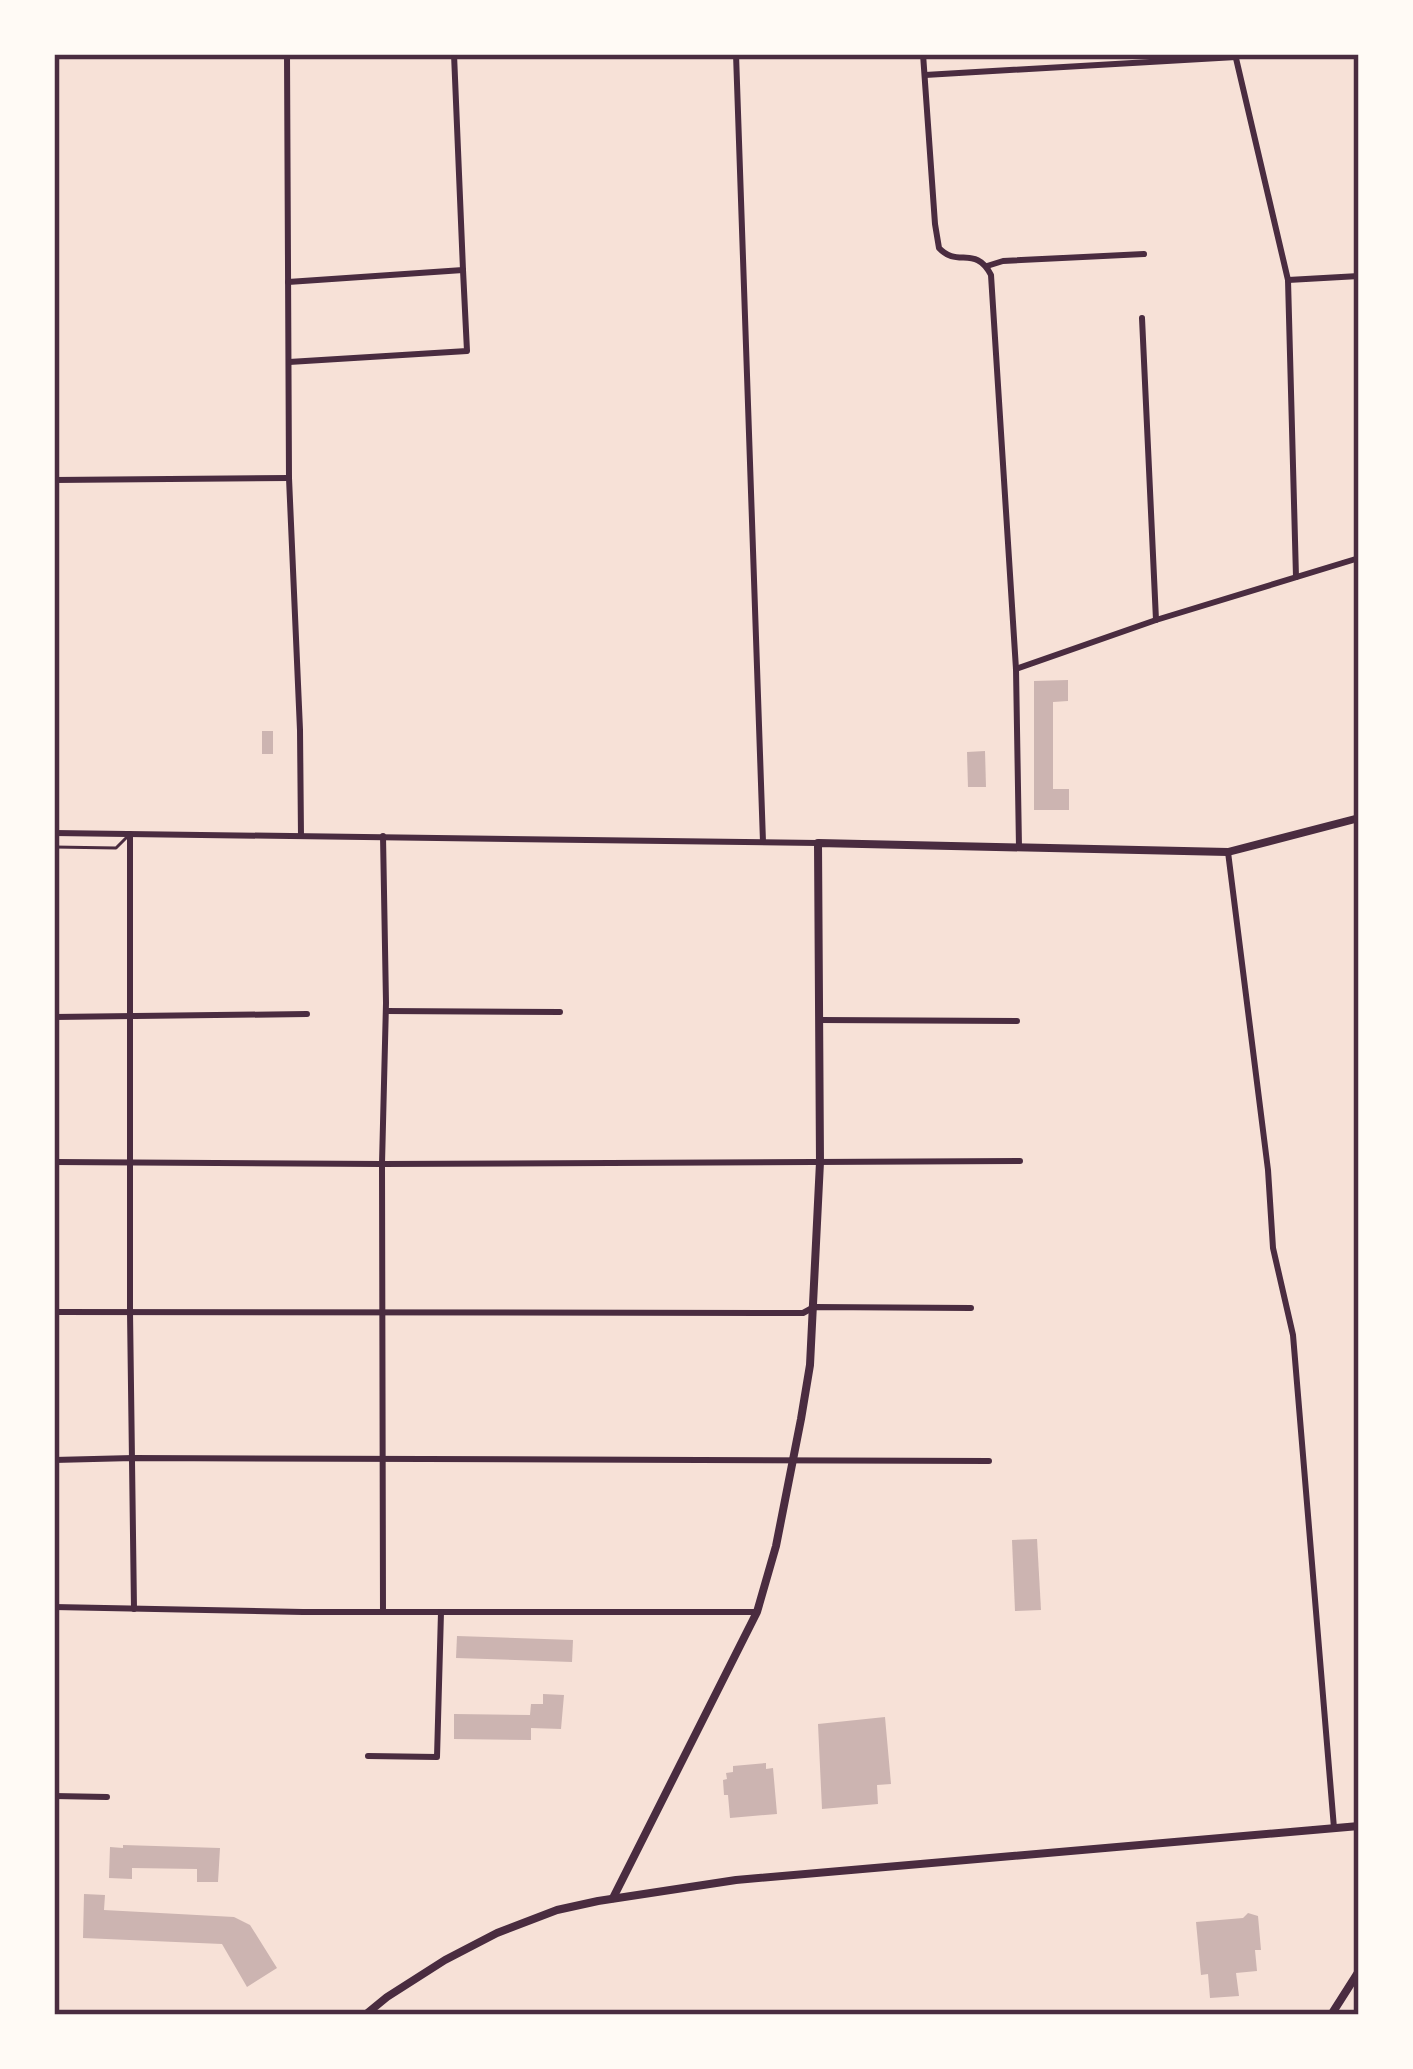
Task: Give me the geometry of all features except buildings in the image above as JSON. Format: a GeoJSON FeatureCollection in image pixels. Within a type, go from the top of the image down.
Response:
{"type":"FeatureCollection","features":[{"type":"Feature","properties":{"kind":"street"},"geometry":{"type":"LineString","coordinates":[[287,54],[289,478],[301,836]]}},
{"type":"Feature","properties":{"kind":"street"},"geometry":{"type":"LineString","coordinates":[[290,362],[467,351],[454,54]]}},
{"type":"Feature","properties":{"kind":"street"},"geometry":{"type":"LineString","coordinates":[[736,54],[763,842]]}},
{"type":"Feature","properties":{"kind":"street"},"geometry":{"type":"LineString","coordinates":[[923,54],[939,248],[947,256],[976,258],[991,275],[1016,669],[1019,848]]}},
{"type":"Feature","properties":{"kind":"street"},"geometry":{"type":"LineString","coordinates":[[925,75],[1236,56],[1288,280],[1297,577]]}},
{"type":"Feature","properties":{"kind":"street"},"geometry":{"type":"LineString","coordinates":[[986,266],[1003,261],[1144,254]]}},
{"type":"Feature","properties":{"kind":"street"},"geometry":{"type":"LineString","coordinates":[[288,282],[464,270]]}},
{"type":"Feature","properties":{"kind":"street"},"geometry":{"type":"LineString","coordinates":[[1288,280],[1359,275]]}},
{"type":"Feature","properties":{"kind":"street"},"geometry":{"type":"LineString","coordinates":[[1142,318],[1156,620]]}},
{"type":"Feature","properties":{"kind":"street"},"geometry":{"type":"LineString","coordinates":[[54,480],[289,478]]}},
{"type":"Feature","properties":{"kind":"street"},"geometry":{"type":"LineString","coordinates":[[1016,669],[1359,558]]}},
{"type":"Feature","properties":{"kind":"street"},"geometry":{"type":"LineString","coordinates":[[54,833],[1228,852],[1359,818]]}},
{"type":"Feature","properties":{"kind":"street"},"geometry":{"type":"LineString","coordinates":[[130,834],[134,1609]]}},
{"type":"Feature","properties":{"kind":"street"},"geometry":{"type":"LineString","coordinates":[[383,836],[383,1612]]}},
{"type":"Feature","properties":{"kind":"street"},"geometry":{"type":"LineString","coordinates":[[613,1898],[752,1625],[776,1546],[802,1419],[810,1365],[820,1162],[818,843]]}},
{"type":"Feature","properties":{"kind":"street"},"geometry":{"type":"LineString","coordinates":[[1228,852],[1261,1107],[1273,1248],[1293,1334],[1334,1828]]}},
{"type":"Feature","properties":{"kind":"street"},"geometry":{"type":"LineString","coordinates":[[386,1011],[560,1012]]}},
{"type":"Feature","properties":{"kind":"street"},"geometry":{"type":"LineString","coordinates":[[54,1017],[307,1014]]}},
{"type":"Feature","properties":{"kind":"street"},"geometry":{"type":"LineString","coordinates":[[820,1020],[1017,1021]]}},
{"type":"Feature","properties":{"kind":"street"},"geometry":{"type":"LineString","coordinates":[[54,1162],[1020,1161]]}},
{"type":"Feature","properties":{"kind":"street"},"geometry":{"type":"LineString","coordinates":[[54,1312],[803,1313],[814,1307],[971,1308]]}},
{"type":"Feature","properties":{"kind":"street"},"geometry":{"type":"LineString","coordinates":[[54,1460],[989,1461]]}},
{"type":"Feature","properties":{"kind":"street"},"geometry":{"type":"LineString","coordinates":[[54,1607],[757,1612]]}},
{"type":"Feature","properties":{"kind":"street"},"geometry":{"type":"LineString","coordinates":[[368,1756],[437,1757],[440,1612]]}},
{"type":"Feature","properties":{"kind":"street"},"geometry":{"type":"LineString","coordinates":[[737,1613],[752,1625]]}},
{"type":"Feature","properties":{"kind":"street"},"geometry":{"type":"LineString","coordinates":[[54,1796],[107,1797]]}},
{"type":"Feature","properties":{"kind":"street"},"geometry":{"type":"LineString","coordinates":[[365,2015],[433,1967],[496,1934],[557,1910],[613,1898],[736,1880],[1359,1826]]}},
{"type":"Feature","properties":{"kind":"street"},"geometry":{"type":"LineString","coordinates":[[1330,2015],[1359,1971]]}},
{"type":"Feature","properties":{"kind":"lane"},"geometry":{"type":"LineString","coordinates":[[54,847],[116,848],[130,834]]}}]}
